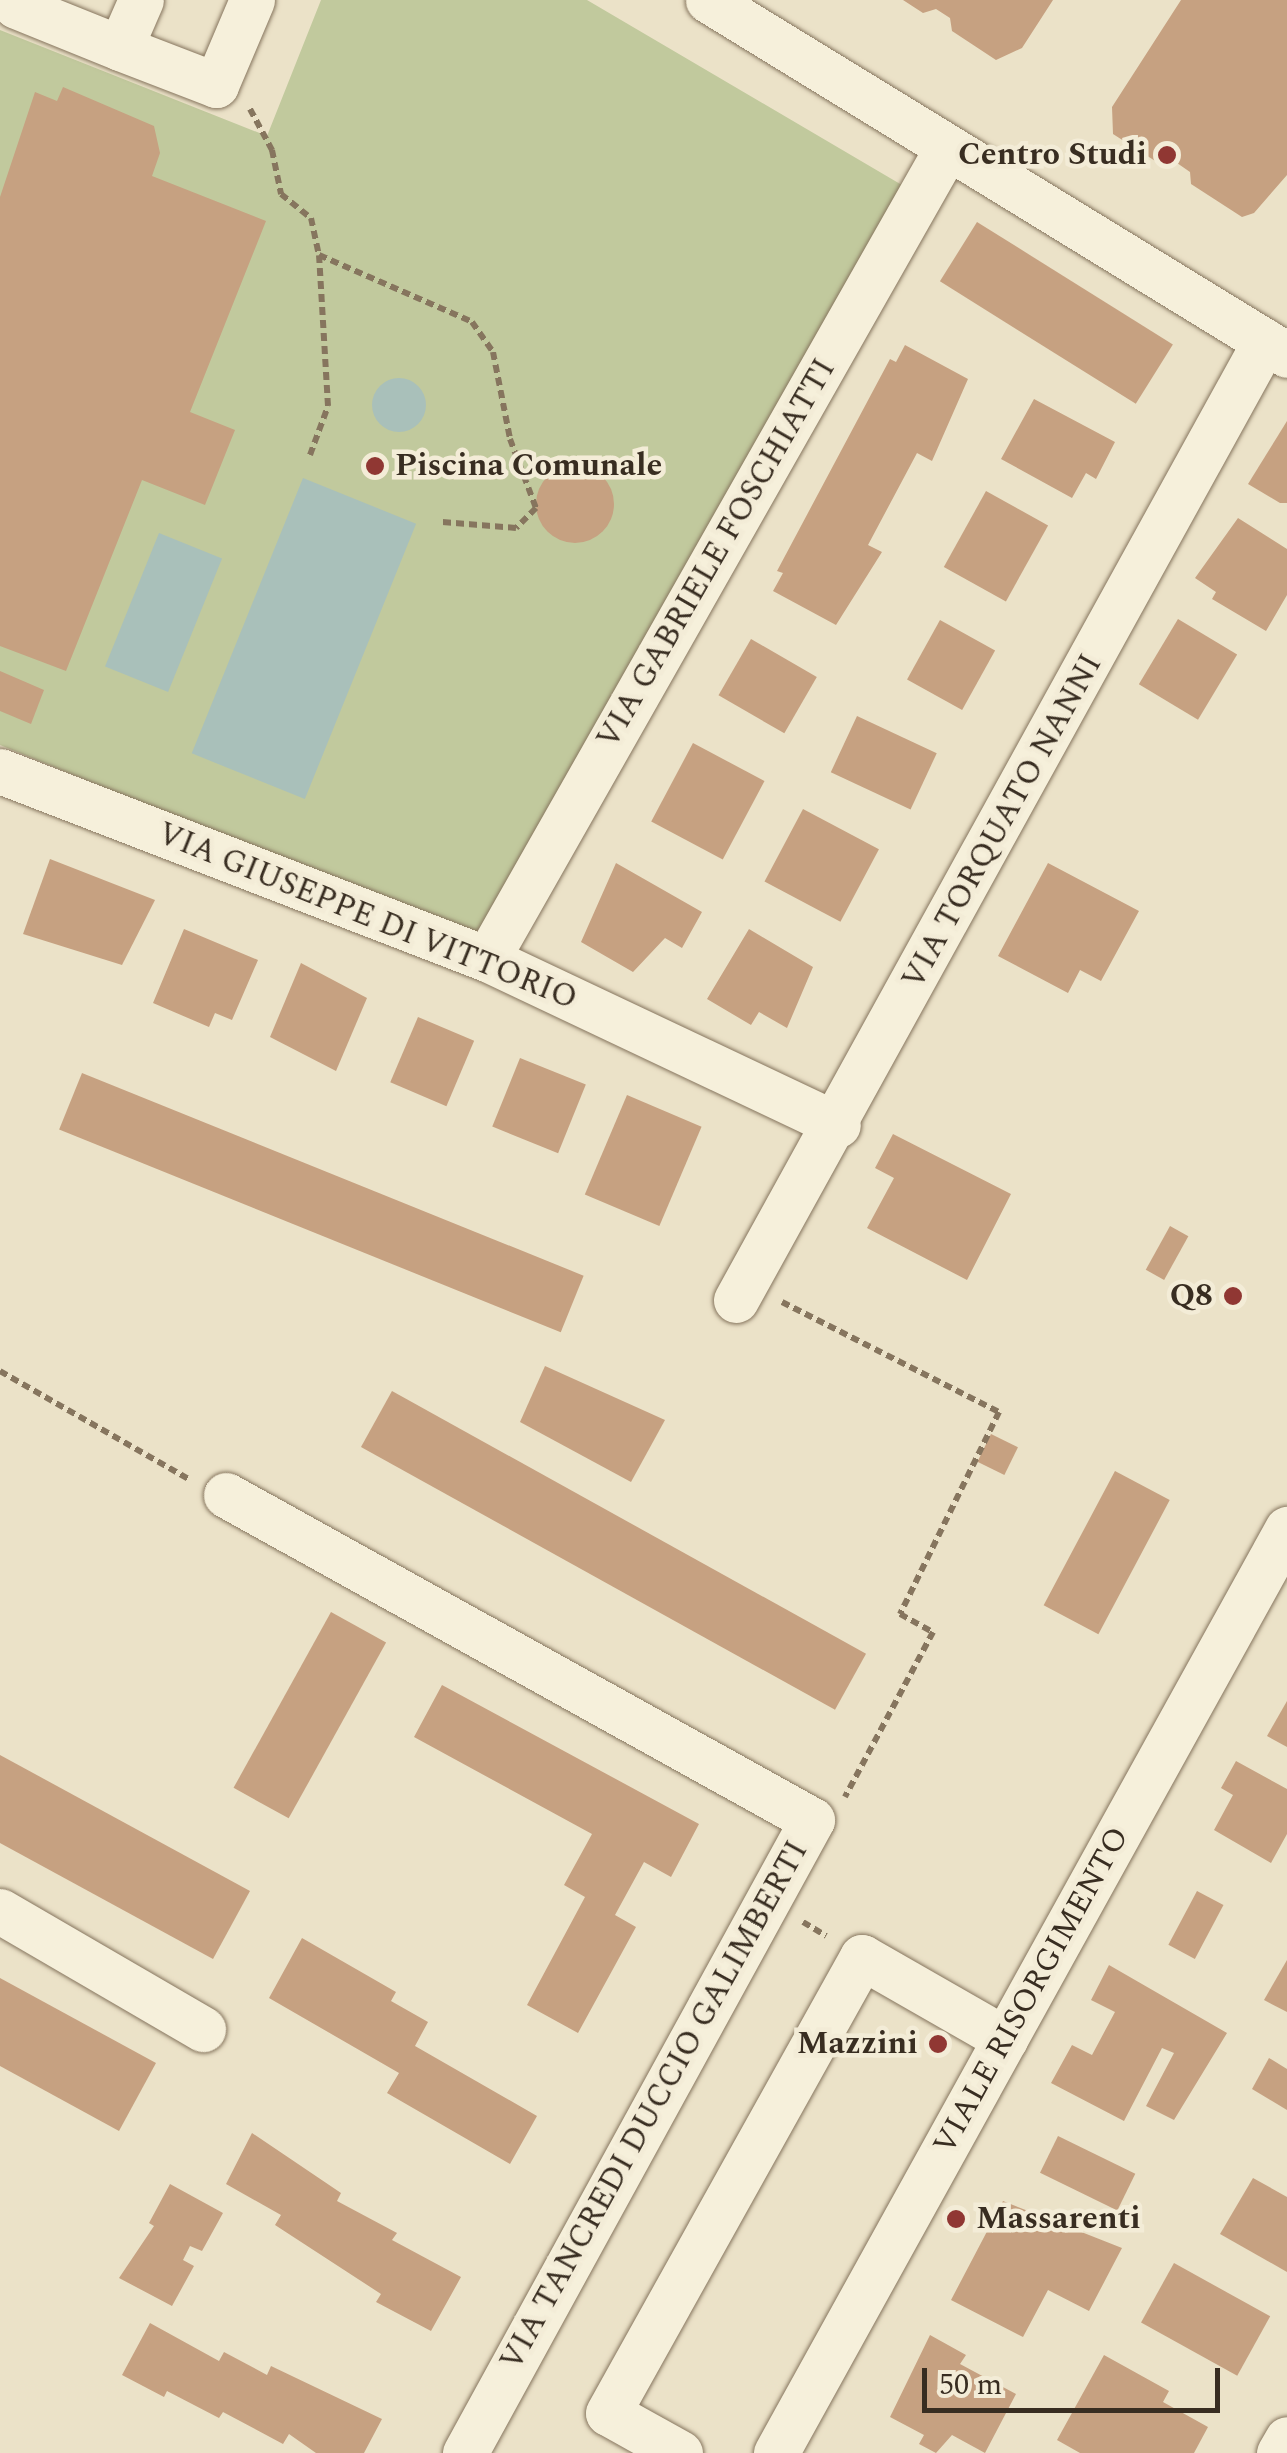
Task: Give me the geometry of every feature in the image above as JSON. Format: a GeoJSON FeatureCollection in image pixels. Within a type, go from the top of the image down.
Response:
{"type":"FeatureCollection","features":[{"type":"Feature","properties":{"kind":"street"},"geometry":{"type":"LineString","coordinates":[[18,0],[16,6],[216,86],[252,0]]}},
{"type":"Feature","properties":{"kind":"street"},"geometry":{"type":"LineString","coordinates":[[120,48],[141,0]]}},
{"type":"Feature","properties":{"kind":"street"},"geometry":{"type":"LineString","coordinates":[[708,0],[1276,348]]}},
{"type":"Feature","properties":{"kind":"street","name":"VIA GABRIELE FOSCHIATTI"},"geometry":{"type":"LineString","coordinates":[[487,960],[947,148]]}},
{"type":"Feature","properties":{"kind":"street","name":"VIA TORQUATO NANNI"},"geometry":{"type":"LineString","coordinates":[[741,1292],[1276,348]]}},
{"type":"Feature","properties":{"kind":"street","name":"VIA GIUSEPPE DI VITTORIO"},"geometry":{"type":"LineString","coordinates":[[0,771],[487,960],[838,1125]]}},
{"type":"Feature","properties":{"kind":"street","name":"VIA TANCREDI DUCCIO GALIMBERTI"},"geometry":{"type":"LineString","coordinates":[[226,1496],[812,1820],[465,2453]]}},
{"type":"Feature","properties":{"kind":"street","name":"VIALE RISORGIMENTO"},"geometry":{"type":"LineString","coordinates":[[776,2453],[1287,1529]]}},
{"type":"Feature","properties":{"kind":"street"},"geometry":{"type":"LineString","coordinates":[[0,1910],[203,2029]]}},
{"type":"Feature","properties":{"kind":"street"},"geometry":{"type":"LineString","coordinates":[[680,2453],[608,2413],[862,1957],[1005,2039]]}},
{"type":"Feature","properties":{"kind":"street"},"geometry":{"type":"LineString","coordinates":[[1279,2453],[1287,2439]]}},
{"type":"Feature","properties":{"kind":"path"},"geometry":{"type":"LineString","coordinates":[[216,86],[259,116],[280,194],[311,218],[320,255],[328,406],[310,454]]}},
{"type":"Feature","properties":{"kind":"path"},"geometry":{"type":"LineString","coordinates":[[320,255],[472,322],[494,352],[510,439],[536,508],[516,528],[442,522]]}},
{"type":"Feature","properties":{"kind":"path"},"geometry":{"type":"LineString","coordinates":[[741,1292],[999,1412],[900,1614],[933,1632],[837,1812],[812,1820]]}},
{"type":"Feature","properties":{"kind":"path"},"geometry":{"type":"LineString","coordinates":[[0,1370],[226,1496]]}},
{"type":"Feature","properties":{"kind":"path"},"geometry":{"type":"LineString","coordinates":[[768,1901],[862,1957]]}},
{"type":"Feature","properties":{"kind":"green space","name":"Piscina Comunale"},"geometry":{"type":"Polygon","coordinates":[[[321,0],[587,0],[907,188],[481,941],[0,745],[0,30],[267,136],[321,0]]]}},
{"type":"Feature","properties":{"kind":"water"},"geometry":{"type":"Polygon","coordinates":[[[399,378],[418,386],[426,405],[418,424],[399,432],[380,424],[372,405],[380,386],[399,378]]]}},
{"type":"Feature","properties":{"kind":"water"},"geometry":{"type":"Polygon","coordinates":[[[303,478],[416,524],[305,799],[192,753],[303,478]]]}},
{"type":"Feature","properties":{"kind":"water"},"geometry":{"type":"Polygon","coordinates":[[[159,533],[222,558],[168,692],[105,667],[159,533]]]}},
{"type":"Feature","properties":{"kind":"building"},"geometry":{"type":"Polygon","coordinates":[[[903,0],[1053,0],[1022,48],[996,60],[952,31],[950,18],[936,9],[923,13],[903,0]]]}},
{"type":"Feature","properties":{"kind":"building"},"geometry":{"type":"Polygon","coordinates":[[[1181,0],[1287,0],[1287,175],[1254,213],[1242,217],[1191,184],[1190,172],[1177,163],[1163,166],[1113,134],[1112,107],[1181,0]]]}},
{"type":"Feature","properties":{"kind":"building"},"geometry":{"type":"Polygon","coordinates":[[[63,87],[154,126],[160,153],[152,176],[266,221],[190,412],[235,430],[205,505],[142,480],[66,671],[0,646],[0,197],[35,92],[57,101],[63,87]]]}},
{"type":"Feature","properties":{"kind":"building"},"geometry":{"type":"Polygon","coordinates":[[[977,222],[1173,344],[1136,404],[940,281],[977,222]]]}},
{"type":"Feature","properties":{"kind":"building"},"geometry":{"type":"Polygon","coordinates":[[[905,345],[968,379],[932,461],[917,453],[868,545],[882,552],[836,625],[773,591],[783,573],[777,571],[890,359],[896,362],[905,345]]]}},
{"type":"Feature","properties":{"kind":"building"},"geometry":{"type":"Polygon","coordinates":[[[1034,399],[1115,442],[1096,479],[1086,473],[1072,498],[1001,459],[1034,399]]]}},
{"type":"Feature","properties":{"kind":"building"},"geometry":{"type":"Polygon","coordinates":[[[1287,421],[1287,503],[1280,503],[1248,484],[1287,421]]]}},
{"type":"Feature","properties":{"kind":"building"},"geometry":{"type":"Polygon","coordinates":[[[575,465],[603,476],[614,504],[603,532],[575,543],[547,532],[536,504],[547,476],[575,465]]]}},
{"type":"Feature","properties":{"kind":"building"},"geometry":{"type":"Polygon","coordinates":[[[986,491],[1048,525],[1006,602],[944,567],[986,491]]]}},
{"type":"Feature","properties":{"kind":"building"},"geometry":{"type":"Polygon","coordinates":[[[1238,518],[1287,549],[1287,595],[1266,631],[1212,599],[1216,592],[1195,578],[1238,518]]]}},
{"type":"Feature","properties":{"kind":"building"},"geometry":{"type":"Polygon","coordinates":[[[1178,619],[1237,655],[1198,720],[1139,684],[1178,619]]]}},
{"type":"Feature","properties":{"kind":"building"},"geometry":{"type":"Polygon","coordinates":[[[940,620],[995,651],[962,710],[907,679],[940,620]]]}},
{"type":"Feature","properties":{"kind":"building"},"geometry":{"type":"Polygon","coordinates":[[[751,639],[817,677],[784,733],[718,695],[751,639]]]}},
{"type":"Feature","properties":{"kind":"building"},"geometry":{"type":"Polygon","coordinates":[[[0,671],[44,690],[31,724],[0,711],[0,671]]]}},
{"type":"Feature","properties":{"kind":"building"},"geometry":{"type":"Polygon","coordinates":[[[857,716],[937,753],[911,809],[831,772],[857,716]]]}},
{"type":"Feature","properties":{"kind":"building"},"geometry":{"type":"Polygon","coordinates":[[[693,743],[765,781],[723,860],[651,822],[693,743]]]}},
{"type":"Feature","properties":{"kind":"building"},"geometry":{"type":"Polygon","coordinates":[[[803,809],[879,849],[840,922],[765,881],[803,809]]]}},
{"type":"Feature","properties":{"kind":"building"},"geometry":{"type":"Polygon","coordinates":[[[50,859],[155,900],[122,965],[23,934],[50,859]]]}},
{"type":"Feature","properties":{"kind":"building"},"geometry":{"type":"Polygon","coordinates":[[[616,863],[702,912],[682,948],[665,938],[633,972],[581,942],[616,863]]]}},
{"type":"Feature","properties":{"kind":"building"},"geometry":{"type":"Polygon","coordinates":[[[1048,863],[1139,911],[1101,981],[1080,970],[1068,993],[998,956],[1048,863]]]}},
{"type":"Feature","properties":{"kind":"building"},"geometry":{"type":"Polygon","coordinates":[[[184,929],[258,960],[232,1020],[215,1013],[209,1027],[153,1003],[184,929]]]}},
{"type":"Feature","properties":{"kind":"building"},"geometry":{"type":"Polygon","coordinates":[[[749,929],[813,967],[787,1028],[759,1012],[751,1025],[707,999],[749,929]]]}},
{"type":"Feature","properties":{"kind":"building"},"geometry":{"type":"Polygon","coordinates":[[[301,963],[367,998],[336,1071],[270,1037],[301,963]]]}},
{"type":"Feature","properties":{"kind":"building"},"geometry":{"type":"Polygon","coordinates":[[[418,1017],[474,1041],[446,1106],[390,1082],[418,1017]]]}},
{"type":"Feature","properties":{"kind":"building"},"geometry":{"type":"Polygon","coordinates":[[[520,1058],[586,1085],[558,1153],[492,1127],[520,1058]]]}},
{"type":"Feature","properties":{"kind":"building"},"geometry":{"type":"Polygon","coordinates":[[[82,1073],[584,1276],[561,1332],[59,1130],[82,1073]]]}},
{"type":"Feature","properties":{"kind":"building"},"geometry":{"type":"Polygon","coordinates":[[[627,1095],[702,1127],[659,1226],[585,1194],[627,1095]]]}},
{"type":"Feature","properties":{"kind":"building"},"geometry":{"type":"Polygon","coordinates":[[[893,1134],[1011,1194],[967,1280],[867,1228],[894,1178],[875,1168],[893,1134]]]}},
{"type":"Feature","properties":{"kind":"building"},"geometry":{"type":"Polygon","coordinates":[[[1170,1226],[1188,1236],[1164,1280],[1146,1270],[1170,1226]]]}},
{"type":"Feature","properties":{"kind":"building"},"geometry":{"type":"Polygon","coordinates":[[[545,1366],[665,1420],[631,1482],[520,1422],[545,1366]]]}},
{"type":"Feature","properties":{"kind":"building"},"geometry":{"type":"Polygon","coordinates":[[[392,1391],[866,1654],[835,1710],[361,1447],[392,1391]]]}},
{"type":"Feature","properties":{"kind":"building"},"geometry":{"type":"Polygon","coordinates":[[[991,1434],[1018,1447],[1004,1475],[977,1462],[991,1434]]]}},
{"type":"Feature","properties":{"kind":"building"},"geometry":{"type":"Polygon","coordinates":[[[1115,1471],[1170,1500],[1098,1634],[1044,1605],[1115,1471]]]}},
{"type":"Feature","properties":{"kind":"building"},"geometry":{"type":"Polygon","coordinates":[[[331,1612],[386,1643],[289,1818],[234,1788],[331,1612]]]}},
{"type":"Feature","properties":{"kind":"building"},"geometry":{"type":"Polygon","coordinates":[[[442,1685],[699,1824],[671,1877],[644,1862],[615,1915],[636,1927],[578,2033],[527,2005],[585,1897],[564,1885],[592,1834],[414,1737],[442,1685]]]}},
{"type":"Feature","properties":{"kind":"building"},"geometry":{"type":"Polygon","coordinates":[[[1287,1701],[1287,1747],[1267,1736],[1287,1701]]]}},
{"type":"Feature","properties":{"kind":"building"},"geometry":{"type":"Polygon","coordinates":[[[0,1755],[250,1891],[213,1959],[0,1843],[0,1755]]]}},
{"type":"Feature","properties":{"kind":"building"},"geometry":{"type":"Polygon","coordinates":[[[1236,1761],[1287,1789],[1287,1834],[1271,1863],[1214,1830],[1233,1795],[1221,1788],[1236,1761]]]}},
{"type":"Feature","properties":{"kind":"building"},"geometry":{"type":"Polygon","coordinates":[[[1197,1891],[1223,1905],[1195,1959],[1168,1945],[1197,1891]]]}},
{"type":"Feature","properties":{"kind":"building"},"geometry":{"type":"Polygon","coordinates":[[[302,1938],[396,1992],[391,2001],[428,2022],[415,2046],[537,2116],[510,2164],[387,2093],[399,2073],[269,1998],[302,1938]]]}},
{"type":"Feature","properties":{"kind":"building"},"geometry":{"type":"Polygon","coordinates":[[[1287,1960],[1287,2012],[1264,2000],[1287,1960]]]}},
{"type":"Feature","properties":{"kind":"building"},"geometry":{"type":"Polygon","coordinates":[[[1109,1965],[1227,2033],[1174,2120],[1146,2106],[1174,2053],[1162,2048],[1124,2121],[1051,2083],[1072,2045],[1092,2055],[1115,2012],[1091,2000],[1109,1965]]]}},
{"type":"Feature","properties":{"kind":"building"},"geometry":{"type":"Polygon","coordinates":[[[0,1978],[156,2063],[119,2131],[0,2066],[0,1978]]]}},
{"type":"Feature","properties":{"kind":"building"},"geometry":{"type":"Polygon","coordinates":[[[1269,2058],[1287,2069],[1287,2110],[1252,2089],[1269,2058]]]}},
{"type":"Feature","properties":{"kind":"building"},"geometry":{"type":"Polygon","coordinates":[[[252,2133],[341,2193],[337,2201],[397,2233],[392,2240],[461,2277],[431,2331],[376,2302],[381,2294],[275,2225],[281,2215],[226,2184],[252,2133]]]}},
{"type":"Feature","properties":{"kind":"building"},"geometry":{"type":"Polygon","coordinates":[[[1058,2136],[1135,2174],[1117,2211],[1040,2173],[1058,2136]]]}},
{"type":"Feature","properties":{"kind":"building"},"geometry":{"type":"Polygon","coordinates":[[[1253,2178],[1287,2197],[1287,2272],[1220,2234],[1253,2178]]]}},
{"type":"Feature","properties":{"kind":"building"},"geometry":{"type":"Polygon","coordinates":[[[170,2184],[223,2213],[202,2251],[190,2246],[183,2260],[194,2266],[172,2306],[119,2278],[154,2226],[149,2223],[170,2184]]]}},
{"type":"Feature","properties":{"kind":"building"},"geometry":{"type":"Polygon","coordinates":[[[1003,2201],[1122,2248],[1089,2311],[1048,2290],[1023,2337],[951,2300],[1003,2201]]]}},
{"type":"Feature","properties":{"kind":"building"},"geometry":{"type":"Polygon","coordinates":[[[1174,2263],[1270,2316],[1237,2376],[1141,2322],[1174,2263]]]}},
{"type":"Feature","properties":{"kind":"building"},"geometry":{"type":"Polygon","coordinates":[[[150,2323],[219,2361],[224,2352],[267,2375],[271,2366],[382,2419],[364,2453],[316,2453],[289,2434],[283,2444],[223,2412],[219,2418],[167,2391],[164,2397],[122,2375],[150,2323]]]}},
{"type":"Feature","properties":{"kind":"building"},"geometry":{"type":"Polygon","coordinates":[[[930,2335],[966,2355],[960,2364],[1016,2394],[985,2453],[952,2435],[936,2453],[919,2444],[924,2435],[890,2417],[930,2335]]]}},
{"type":"Feature","properties":{"kind":"building"},"geometry":{"type":"Polygon","coordinates":[[[1104,2355],[1169,2391],[1163,2402],[1208,2427],[1194,2453],[1080,2453],[1057,2440],[1104,2355]]]}},
{"type":"Feature","properties":{"kind":"place","name":"Centro Studi"},"geometry":{"type":"Point","coordinates":[1167,155]}},
{"type":"Feature","properties":{"kind":"place","name":"Piscina Comunale"},"geometry":{"type":"Point","coordinates":[375,466]}},
{"type":"Feature","properties":{"kind":"place","name":"Q8"},"geometry":{"type":"Point","coordinates":[1233,1296]}},
{"type":"Feature","properties":{"kind":"place","name":"Mazzini"},"geometry":{"type":"Point","coordinates":[938,2044]}},
{"type":"Feature","properties":{"kind":"place","name":"Massarenti"},"geometry":{"type":"Point","coordinates":[956,2219]}}]}
